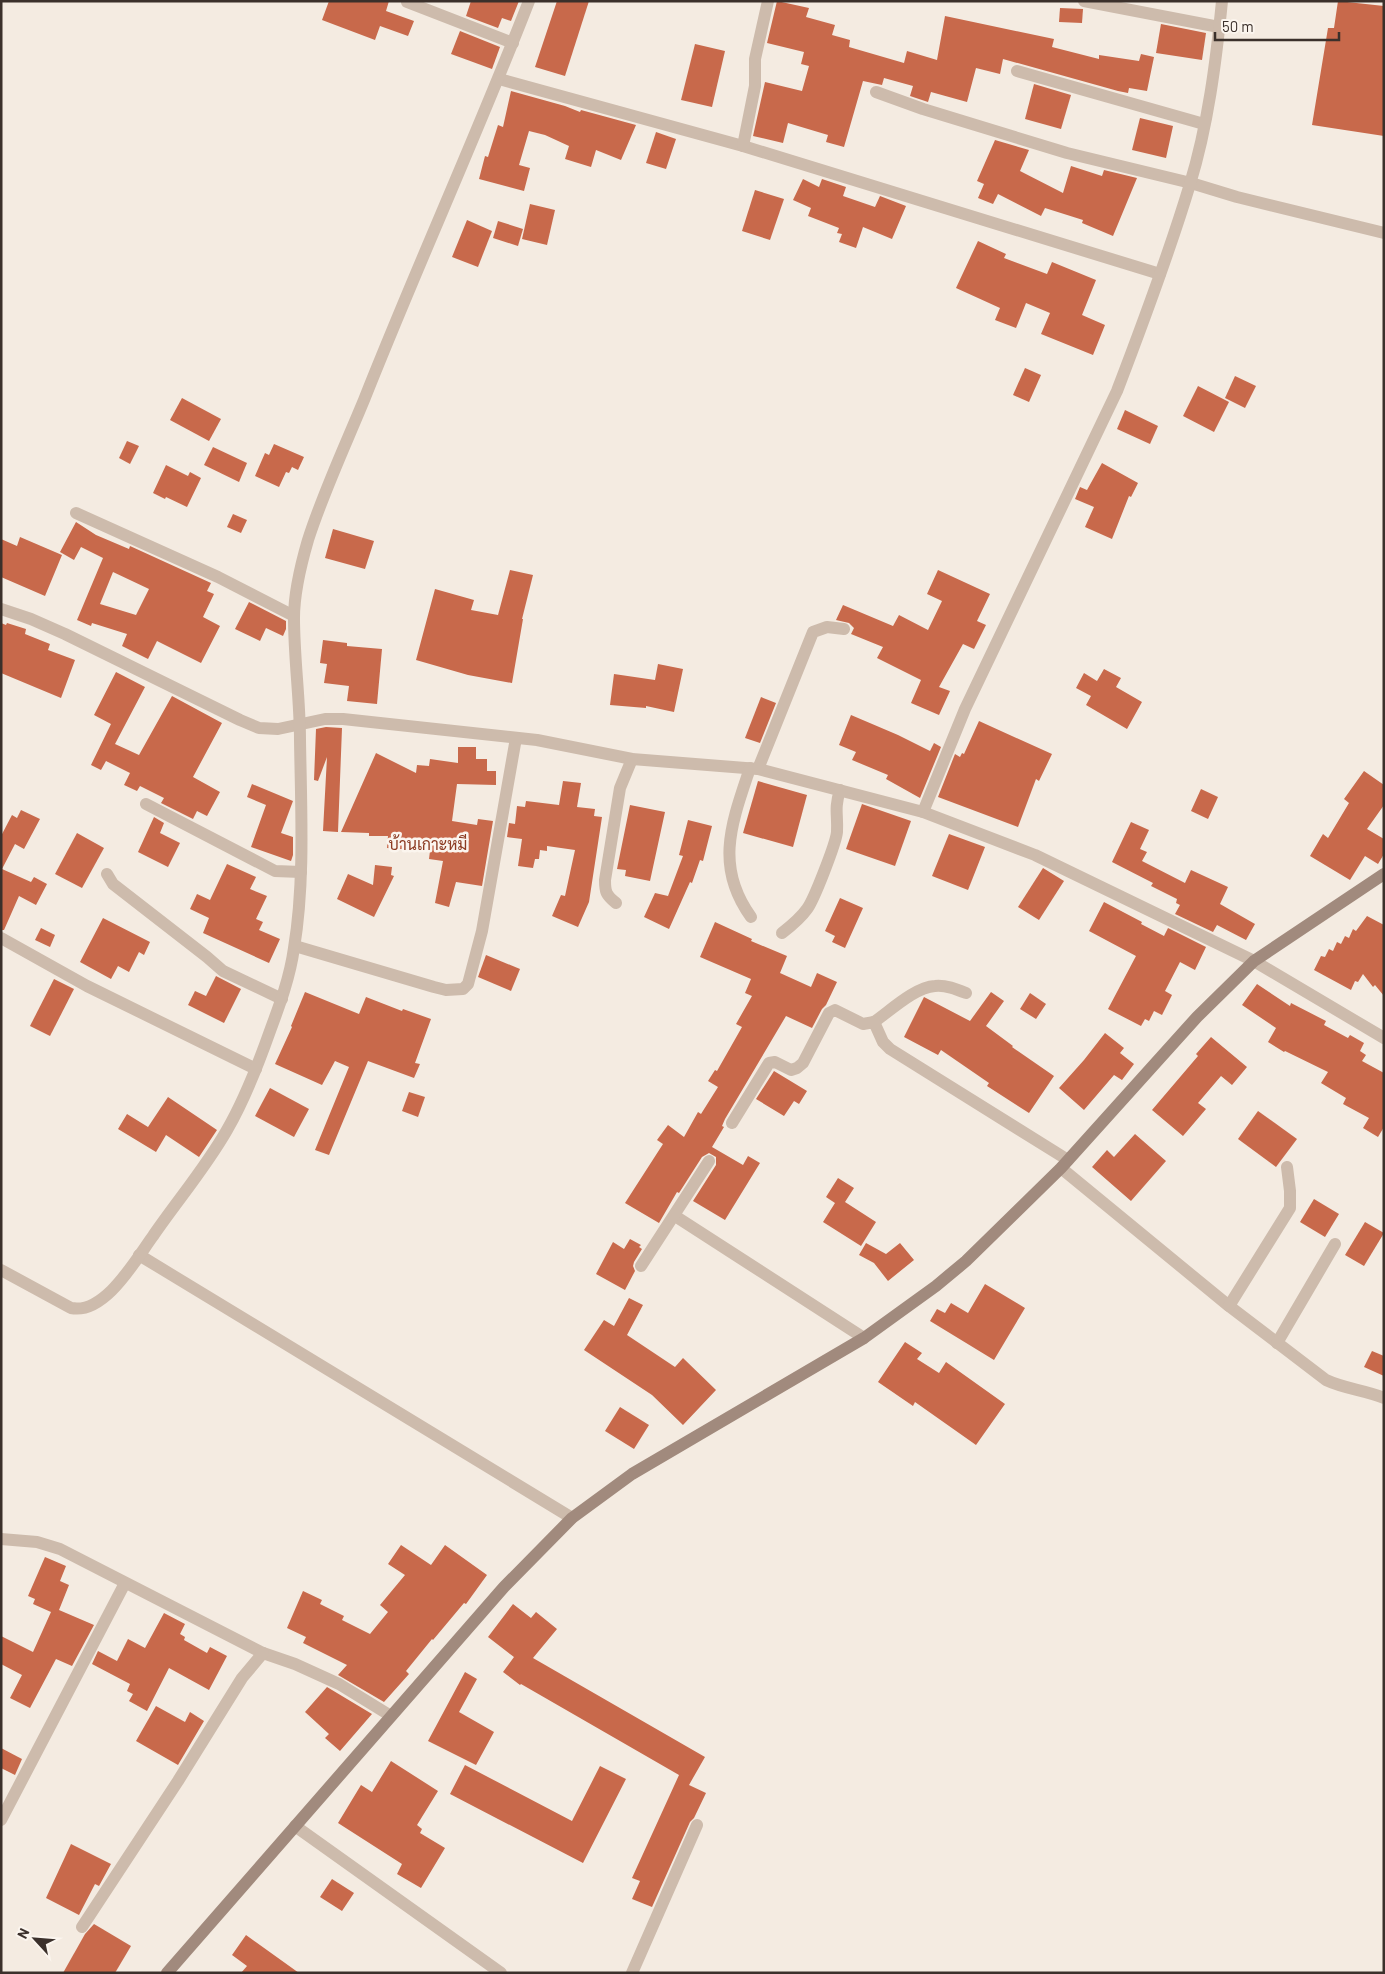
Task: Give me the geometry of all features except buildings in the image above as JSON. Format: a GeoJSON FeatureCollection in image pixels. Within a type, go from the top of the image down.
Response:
{"type":"FeatureCollection","features":[{"type":"Feature","properties":{"kind":"street"},"geometry":{"type":"LineString","coordinates":[[1,1270],[63,1304],[79,1310],[87,1308],[107,1295],[139,1255],[228,1129],[256,1069],[282,999],[295,946],[300,872],[300,725],[294,616],[302,566],[313,527],[400,311],[499,79],[530,1]]}},
{"type":"Feature","properties":{"kind":"street"},"geometry":{"type":"LineString","coordinates":[[743,146],[755,86],[755,59],[768,1]]}},
{"type":"Feature","properties":{"kind":"street"},"geometry":{"type":"LineString","coordinates":[[1084,1],[1219,26]]}},
{"type":"Feature","properties":{"kind":"street"},"geometry":{"type":"LineString","coordinates":[[923,812],[965,709],[1117,391],[1191,183],[1204,124],[1222,1]]}},
{"type":"Feature","properties":{"kind":"street"},"geometry":{"type":"LineString","coordinates":[[407,2],[513,42]]}},
{"type":"Feature","properties":{"kind":"street"},"geometry":{"type":"LineString","coordinates":[[1017,71],[1204,124]]}},
{"type":"Feature","properties":{"kind":"street"},"geometry":{"type":"LineString","coordinates":[[499,79],[743,146],[1160,274]]}},
{"type":"Feature","properties":{"kind":"street"},"geometry":{"type":"LineString","coordinates":[[876,92],[923,109],[1068,153],[1191,183],[1237,198],[1384,233]]}},
{"type":"Feature","properties":{"kind":"street"},"geometry":{"type":"LineString","coordinates":[[76,512],[218,577],[294,616]]}},
{"type":"Feature","properties":{"kind":"street"},"geometry":{"type":"LineString","coordinates":[[1,609],[31,619],[65,634],[259,728],[278,729],[325,719],[344,719],[537,740],[632,759],[754,768],[923,812],[1035,856],[1254,962],[1384,1038]]}},
{"type":"Feature","properties":{"kind":"street"},"geometry":{"type":"LineString","coordinates":[[751,917],[734,888],[729,863],[733,823],[754,768],[810,637],[818,629],[826,627],[844,629]]}},
{"type":"Feature","properties":{"kind":"street"},"geometry":{"type":"LineString","coordinates":[[295,946],[434,987],[446,990],[463,989],[468,984],[482,931],[516,738]]}},
{"type":"Feature","properties":{"kind":"street"},"geometry":{"type":"LineString","coordinates":[[616,903],[605,892],[605,880],[620,788],[632,759]]}},
{"type":"Feature","properties":{"kind":"street"},"geometry":{"type":"LineString","coordinates":[[782,933],[797,921],[812,899],[836,836],[836,807],[840,790]]}},
{"type":"Feature","properties":{"kind":"street"},"geometry":{"type":"LineString","coordinates":[[146,804],[276,871],[300,872]]}},
{"type":"Feature","properties":{"kind":"street"},"geometry":{"type":"LineString","coordinates":[[107,874],[113,884],[223,971],[282,999]]}},
{"type":"Feature","properties":{"kind":"street"},"geometry":{"type":"LineString","coordinates":[[167,1973],[504,1587],[572,1518],[632,1474],[864,1338],[907,1308],[966,1261],[1064,1164],[1197,1017],[1254,962],[1384,874]]}},
{"type":"Feature","properties":{"kind":"street"},"geometry":{"type":"LineString","coordinates":[[1,938],[87,986],[256,1069]]}},
{"type":"Feature","properties":{"kind":"street"},"geometry":{"type":"LineString","coordinates":[[732,1123],[770,1063],[775,1062],[791,1070],[796,1069],[803,1063],[832,1010],[839,1011],[863,1024],[874,1022],[918,991],[926,988],[946,986],[966,993]]}},
{"type":"Feature","properties":{"kind":"street"},"geometry":{"type":"LineString","coordinates":[[874,1022],[883,1042],[890,1049],[1064,1164],[1229,1306],[1326,1380],[1340,1387],[1384,1398]]}},
{"type":"Feature","properties":{"kind":"street"},"geometry":{"type":"LineString","coordinates":[[642,1266],[709,1161]]}},
{"type":"Feature","properties":{"kind":"street"},"geometry":{"type":"LineString","coordinates":[[1229,1306],[1290,1208],[1287,1166]]}},
{"type":"Feature","properties":{"kind":"street"},"geometry":{"type":"LineString","coordinates":[[675,1216],[864,1338]]}},
{"type":"Feature","properties":{"kind":"street"},"geometry":{"type":"LineString","coordinates":[[1277,1343],[1336,1244]]}},
{"type":"Feature","properties":{"kind":"street"},"geometry":{"type":"LineString","coordinates":[[139,1255],[572,1518]]}},
{"type":"Feature","properties":{"kind":"street"},"geometry":{"type":"LineString","coordinates":[[1,1539],[37,1542],[60,1549],[263,1653],[295,1664],[339,1684],[391,1716]]}},
{"type":"Feature","properties":{"kind":"street"},"geometry":{"type":"LineString","coordinates":[[1,1820],[125,1583]]}},
{"type":"Feature","properties":{"kind":"street"},"geometry":{"type":"LineString","coordinates":[[82,1927],[178,1781],[242,1678],[263,1653]]}},
{"type":"Feature","properties":{"kind":"street"},"geometry":{"type":"LineString","coordinates":[[632,1973],[697,1825]]}},
{"type":"Feature","properties":{"kind":"street"},"geometry":{"type":"LineString","coordinates":[[295,1826],[502,1973]]}},
{"type":"Feature","properties":{"kind":"district","name":"บ้านเกาะหมี"},"geometry":{"type":"Point","coordinates":[428,844]}}]}
